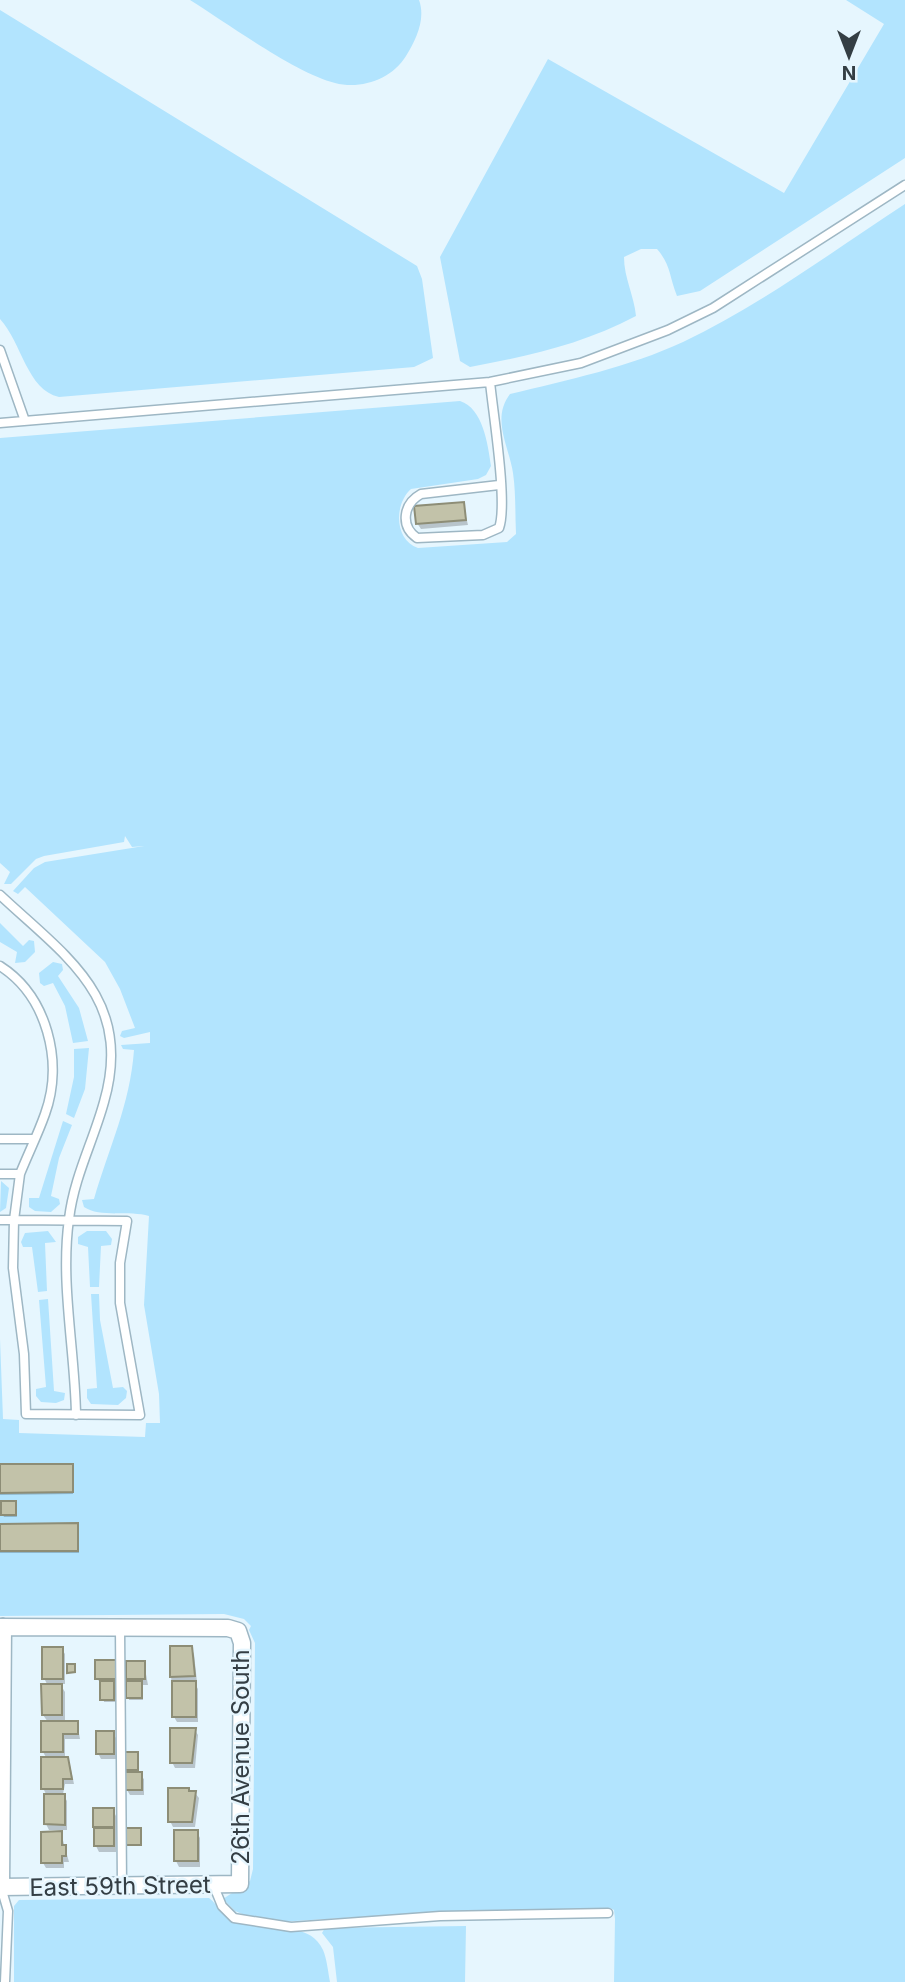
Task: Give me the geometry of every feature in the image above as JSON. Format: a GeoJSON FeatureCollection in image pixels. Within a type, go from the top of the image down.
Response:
{"type":"FeatureCollection","features":[{"type":"Feature","properties":{"kind":"street"},"geometry":{"type":"LineString","coordinates":[[1,1887],[1,1627],[120,1628]]}},
{"type":"Feature","properties":{"kind":"street","name":"26th Avenue South"},"geometry":{"type":"LineString","coordinates":[[120,1628],[228,1628],[238,1631],[242,1643],[240,1884]]}},
{"type":"Feature","properties":{"kind":"street","name":"East 59th Street"},"geometry":{"type":"LineString","coordinates":[[1,1887],[240,1884]]}},
{"type":"Feature","properties":{"kind":"lane"},"geometry":{"type":"LineString","coordinates":[[0,423],[490,382],[581,363],[668,330],[755,284],[905,185]]}},
{"type":"Feature","properties":{"kind":"lane"},"geometry":{"type":"LineString","coordinates":[[0,349],[25,421]]}},
{"type":"Feature","properties":{"kind":"lane"},"geometry":{"type":"LineString","coordinates":[[0,380],[11,380]]}},
{"type":"Feature","properties":{"kind":"lane"},"geometry":{"type":"LineString","coordinates":[[490,382],[503,519],[494,533],[417,538],[408,532],[405,525],[407,510],[421,494],[499,485]]}},
{"type":"Feature","properties":{"kind":"lane"},"geometry":{"type":"LineString","coordinates":[[0,895],[80,968],[104,1013],[109,1043],[109,1073],[104,1102],[75,1184],[68,1220],[67,1285],[76,1415]]}},
{"type":"Feature","properties":{"kind":"lane"},"geometry":{"type":"LineString","coordinates":[[0,966],[16,976],[32,994],[41,1010],[53,1067],[45,1115],[20,1174],[14,1220],[13,1268],[24,1354],[26,1414],[140,1415],[120,1303],[120,1264],[127,1221],[68,1220],[14,1220],[0,1220]]}},
{"type":"Feature","properties":{"kind":"lane"},"geometry":{"type":"LineString","coordinates":[[0,1139],[33,1139]]}},
{"type":"Feature","properties":{"kind":"lane"},"geometry":{"type":"LineString","coordinates":[[0,1174],[20,1174]]}},
{"type":"Feature","properties":{"kind":"lane"},"geometry":{"type":"LineString","coordinates":[[120,1628],[122,1885]]}},
{"type":"Feature","properties":{"kind":"lane"},"geometry":{"type":"LineString","coordinates":[[213,1884],[222,1906],[234,1918],[291,1927],[440,1916],[608,1913]]}},
{"type":"Feature","properties":{"kind":"lane"},"geometry":{"type":"LineString","coordinates":[[1,1887],[8,1911],[5,1982]]}},
{"type":"Feature","properties":{"kind":"shaded area"},"geometry":{"type":"Polygon","coordinates":[[[190,0],[419,0],[421,15],[413,43],[393,71],[365,84],[345,85],[319,78],[301,69],[190,0]]]}},
{"type":"Feature","properties":{"kind":"shaded area"},"geometry":{"type":"Polygon","coordinates":[[[846,0],[905,0],[905,158],[700,291],[677,296],[662,255],[657,249],[641,249],[624,257],[636,316],[576,342],[534,353],[470,367],[460,361],[440,257],[548,59],[784,193],[884,24],[846,0]]]}},
{"type":"Feature","properties":{"kind":"shaded area"},"geometry":{"type":"Polygon","coordinates":[[[0,10],[417,266],[422,279],[433,358],[414,367],[59,397],[48,393],[32,376],[0,319],[0,10]]]}},
{"type":"Feature","properties":{"kind":"shaded area"},"geometry":{"type":"Polygon","coordinates":[[[905,204],[905,1982],[614,1982],[615,1919],[614,1910],[610,1908],[438,1912],[279,1922],[254,1919],[235,1911],[223,1899],[250,1881],[253,1869],[255,1643],[249,1630],[251,1626],[244,1619],[224,1614],[0,1616],[0,1551],[78,1550],[78,1523],[0,1524],[0,1493],[73,1492],[0,1464],[0,1339],[3,1419],[19,1420],[19,1433],[145,1437],[146,1423],[160,1423],[159,1394],[144,1305],[149,1216],[98,1212],[84,1207],[82,1200],[94,1199],[124,1108],[134,1050],[123,1049],[121,1045],[150,1043],[150,1032],[124,1038],[120,1036],[122,1031],[135,1028],[120,989],[105,962],[25,887],[18,894],[13,891],[34,868],[45,862],[144,846],[132,847],[125,836],[124,842],[44,856],[36,859],[11,884],[4,884],[10,872],[0,863],[0,438],[460,401],[468,405],[479,419],[491,466],[486,475],[478,479],[411,489],[399,512],[401,530],[404,538],[418,548],[507,542],[516,534],[513,473],[502,423],[502,413],[510,394],[620,366],[683,342],[769,294],[905,204]]]}},
{"type":"Feature","properties":{"kind":"shaded area"},"geometry":{"type":"Polygon","coordinates":[[[0,923],[23,946],[29,940],[34,941],[35,952],[25,962],[15,963],[17,952],[0,942],[0,923]]]}},
{"type":"Feature","properties":{"kind":"shaded area"},"geometry":{"type":"Polygon","coordinates":[[[53,962],[62,964],[63,970],[58,976],[79,1008],[88,1041],[73,1043],[65,1006],[53,983],[44,986],[40,983],[39,973],[53,962]]]}},
{"type":"Feature","properties":{"kind":"shaded area"},"geometry":{"type":"Polygon","coordinates":[[[89,1048],[85,1089],[74,1118],[66,1114],[74,1077],[74,1049],[89,1048]]]}},
{"type":"Feature","properties":{"kind":"shaded area"},"geometry":{"type":"Polygon","coordinates":[[[63,1121],[72,1125],[59,1158],[51,1196],[59,1199],[60,1204],[51,1212],[35,1211],[29,1207],[29,1198],[39,1198],[63,1121]]]}},
{"type":"Feature","properties":{"kind":"shaded area"},"geometry":{"type":"Polygon","coordinates":[[[1,1181],[9,1188],[6,1208],[0,1212],[1,1181]]]}},
{"type":"Feature","properties":{"kind":"shaded area"},"geometry":{"type":"Polygon","coordinates":[[[48,1231],[56,1242],[45,1243],[47,1291],[38,1292],[32,1247],[23,1247],[21,1242],[25,1233],[48,1231]]]}},
{"type":"Feature","properties":{"kind":"shaded area"},"geometry":{"type":"Polygon","coordinates":[[[87,1231],[106,1231],[112,1239],[111,1245],[101,1246],[99,1287],[90,1287],[88,1247],[78,1244],[78,1237],[87,1231]]]}},
{"type":"Feature","properties":{"kind":"shaded area"},"geometry":{"type":"Polygon","coordinates":[[[91,1294],[99,1294],[100,1320],[113,1388],[123,1387],[127,1391],[126,1398],[118,1405],[91,1404],[87,1398],[87,1389],[97,1388],[91,1294]]]}},
{"type":"Feature","properties":{"kind":"shaded area"},"geometry":{"type":"Polygon","coordinates":[[[48,1299],[54,1391],[65,1393],[64,1400],[56,1403],[41,1402],[36,1396],[36,1389],[46,1387],[39,1300],[48,1299]]]}},
{"type":"Feature","properties":{"kind":"shaded area"},"geometry":{"type":"Polygon","coordinates":[[[209,1898],[225,1914],[238,1922],[297,1930],[316,1940],[323,1950],[330,1982],[14,1982],[14,1906],[19,1900],[209,1898]]]}},
{"type":"Feature","properties":{"kind":"shaded area"},"geometry":{"type":"Polygon","coordinates":[[[466,1926],[465,1982],[337,1982],[333,1947],[322,1933],[325,1928],[466,1926]]]}},
{"type":"Feature","properties":{"kind":"building"},"geometry":{"type":"Polygon","coordinates":[[[464,502],[466,520],[416,524],[414,506],[464,502]]]}},
{"type":"Feature","properties":{"kind":"building"},"geometry":{"type":"Polygon","coordinates":[[[0,1464],[73,1464],[73,1492],[0,1493],[0,1464]]]}},
{"type":"Feature","properties":{"kind":"building"},"geometry":{"type":"Polygon","coordinates":[[[1,1501],[16,1501],[16,1515],[1,1515],[1,1501]]]}},
{"type":"Feature","properties":{"kind":"building"},"geometry":{"type":"Polygon","coordinates":[[[78,1523],[78,1551],[0,1551],[0,1524],[78,1523]]]}},
{"type":"Feature","properties":{"kind":"building"},"geometry":{"type":"Polygon","coordinates":[[[170,1646],[192,1646],[195,1676],[170,1677],[170,1646]]]}},
{"type":"Feature","properties":{"kind":"building"},"geometry":{"type":"Polygon","coordinates":[[[42,1647],[63,1647],[63,1679],[42,1679],[42,1647]]]}},
{"type":"Feature","properties":{"kind":"building"},"geometry":{"type":"Polygon","coordinates":[[[95,1660],[116,1660],[116,1679],[95,1679],[95,1660]]]}},
{"type":"Feature","properties":{"kind":"building"},"geometry":{"type":"Polygon","coordinates":[[[126,1661],[145,1661],[145,1679],[126,1679],[126,1661]]]}},
{"type":"Feature","properties":{"kind":"building"},"geometry":{"type":"Polygon","coordinates":[[[67,1664],[75,1664],[75,1672],[67,1673],[67,1664]]]}},
{"type":"Feature","properties":{"kind":"building"},"geometry":{"type":"Polygon","coordinates":[[[100,1681],[114,1681],[114,1700],[100,1700],[100,1681]]]}},
{"type":"Feature","properties":{"kind":"building"},"geometry":{"type":"Polygon","coordinates":[[[126,1681],[142,1681],[142,1698],[126,1698],[126,1681]]]}},
{"type":"Feature","properties":{"kind":"building"},"geometry":{"type":"Polygon","coordinates":[[[172,1681],[196,1681],[196,1717],[172,1717],[172,1681]]]}},
{"type":"Feature","properties":{"kind":"building"},"geometry":{"type":"Polygon","coordinates":[[[41,1684],[62,1684],[62,1715],[42,1715],[41,1684]]]}},
{"type":"Feature","properties":{"kind":"building"},"geometry":{"type":"Polygon","coordinates":[[[41,1721],[78,1721],[78,1734],[63,1734],[63,1752],[41,1752],[41,1721]]]}},
{"type":"Feature","properties":{"kind":"building"},"geometry":{"type":"Polygon","coordinates":[[[170,1728],[196,1728],[192,1763],[170,1763],[170,1728]]]}},
{"type":"Feature","properties":{"kind":"building"},"geometry":{"type":"Polygon","coordinates":[[[96,1731],[114,1731],[114,1754],[96,1754],[96,1731]]]}},
{"type":"Feature","properties":{"kind":"building"},"geometry":{"type":"Polygon","coordinates":[[[125,1752],[138,1752],[138,1770],[125,1770],[125,1752]]]}},
{"type":"Feature","properties":{"kind":"building"},"geometry":{"type":"Polygon","coordinates":[[[41,1757],[68,1757],[72,1779],[63,1779],[63,1789],[41,1789],[41,1757]]]}},
{"type":"Feature","properties":{"kind":"building"},"geometry":{"type":"Polygon","coordinates":[[[125,1772],[142,1772],[142,1790],[125,1790],[125,1772]]]}},
{"type":"Feature","properties":{"kind":"building"},"geometry":{"type":"Polygon","coordinates":[[[168,1788],[189,1788],[189,1791],[196,1791],[192,1822],[168,1822],[168,1788]]]}},
{"type":"Feature","properties":{"kind":"building"},"geometry":{"type":"Polygon","coordinates":[[[44,1794],[65,1794],[65,1825],[44,1824],[44,1794]]]}},
{"type":"Feature","properties":{"kind":"building"},"geometry":{"type":"Polygon","coordinates":[[[93,1808],[114,1808],[114,1827],[93,1827],[93,1808]]]}},
{"type":"Feature","properties":{"kind":"building"},"geometry":{"type":"Polygon","coordinates":[[[94,1828],[114,1828],[114,1846],[94,1846],[94,1828]]]}},
{"type":"Feature","properties":{"kind":"building"},"geometry":{"type":"Polygon","coordinates":[[[124,1828],[141,1828],[141,1845],[124,1845],[124,1828]]]}},
{"type":"Feature","properties":{"kind":"building"},"geometry":{"type":"Polygon","coordinates":[[[174,1830],[198,1830],[198,1861],[174,1861],[174,1830]]]}},
{"type":"Feature","properties":{"kind":"building"},"geometry":{"type":"Polygon","coordinates":[[[62,1831],[62,1845],[66,1845],[66,1856],[62,1856],[62,1863],[41,1863],[41,1832],[62,1831]]]}}]}
